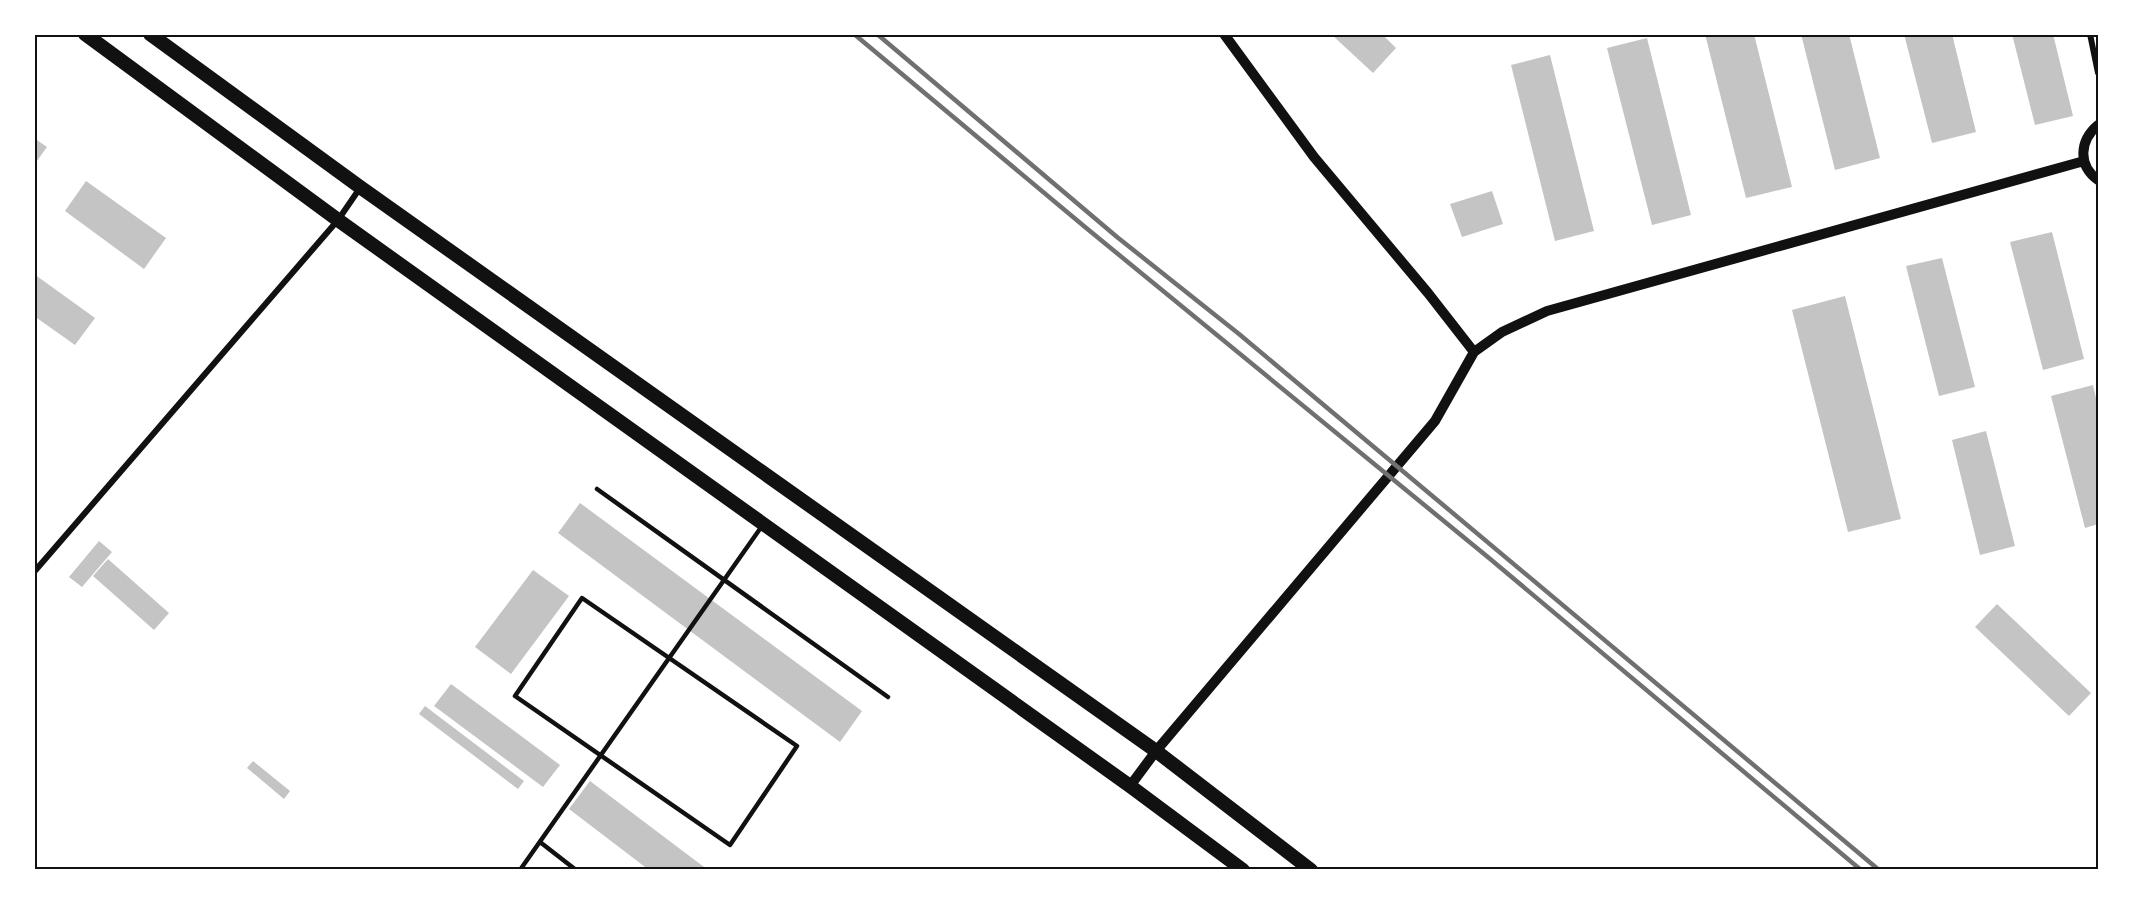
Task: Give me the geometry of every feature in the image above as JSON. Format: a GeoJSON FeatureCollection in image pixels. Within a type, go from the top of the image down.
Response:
{"type":"FeatureCollection","features":[{"type":"Feature","properties":{"kind":"main road"},"geometry":{"type":"LineString","coordinates":[[85,34],[339,220],[1130,786],[1243,870]]}},
{"type":"Feature","properties":{"kind":"main road"},"geometry":{"type":"LineString","coordinates":[[150,34],[360,187],[1156,751],[1311,870]]}},
{"type":"Feature","properties":{"kind":"street"},"geometry":{"type":"LineString","coordinates":[[1224,34],[1314,157],[1428,293],[1474,352]]}},
{"type":"Feature","properties":{"kind":"street"},"geometry":{"type":"LineString","coordinates":[[2090,34],[2098,73]]}},
{"type":"Feature","properties":{"kind":"street"},"geometry":{"type":"LineString","coordinates":[[2098,125],[2085,140],[2083,151],[2088,170],[2098,180]]}},
{"type":"Feature","properties":{"kind":"street"},"geometry":{"type":"LineString","coordinates":[[1130,786],[1156,751],[1435,421],[1474,352],[1518,323],[1547,311],[2084,161]]}},
{"type":"Feature","properties":{"kind":"street"},"geometry":{"type":"LineString","coordinates":[[34,572],[339,220],[360,187]]}},
{"type":"Feature","properties":{"kind":"lane"},"geometry":{"type":"LineString","coordinates":[[597,489],[888,697]]}},
{"type":"Feature","properties":{"kind":"lane"},"geometry":{"type":"LineString","coordinates":[[520,870],[764,524]]}},
{"type":"Feature","properties":{"kind":"lane"},"geometry":{"type":"LineString","coordinates":[[582,598],[797,746],[730,844],[600,755],[515,696],[582,598]]}},
{"type":"Feature","properties":{"kind":"lane"},"geometry":{"type":"LineString","coordinates":[[540,842],[576,870]]}},
{"type":"Feature","properties":{"kind":"building"},"geometry":{"type":"Polygon","coordinates":[[[1331,34],[1382,34],[1396,48],[1373,73],[1331,34]]]}},
{"type":"Feature","properties":{"kind":"building"},"geometry":{"type":"Polygon","coordinates":[[[1705,34],[1754,34],[1792,187],[1746,198],[1705,34]]]}},
{"type":"Feature","properties":{"kind":"building"},"geometry":{"type":"Polygon","coordinates":[[[1801,34],[1849,34],[1880,158],[1835,170],[1801,34]]]}},
{"type":"Feature","properties":{"kind":"building"},"geometry":{"type":"Polygon","coordinates":[[[1904,34],[1952,34],[1976,132],[1932,143],[1904,34]]]}},
{"type":"Feature","properties":{"kind":"building"},"geometry":{"type":"Polygon","coordinates":[[[2012,34],[2053,34],[2073,116],[2035,125],[2012,34]]]}},
{"type":"Feature","properties":{"kind":"building"},"geometry":{"type":"Polygon","coordinates":[[[1647,38],[1691,215],[1652,225],[1607,48],[1647,38]]]}},
{"type":"Feature","properties":{"kind":"building"},"geometry":{"type":"Polygon","coordinates":[[[1550,55],[1594,231],[1555,241],[1511,65],[1550,55]]]}},
{"type":"Feature","properties":{"kind":"building"},"geometry":{"type":"Polygon","coordinates":[[[34,138],[47,147],[34,165],[34,138]]]}},
{"type":"Feature","properties":{"kind":"building"},"geometry":{"type":"Polygon","coordinates":[[[86,181],[166,238],[144,269],[65,211],[86,181]]]}},
{"type":"Feature","properties":{"kind":"building"},"geometry":{"type":"Polygon","coordinates":[[[1492,191],[1503,224],[1462,237],[1450,204],[1492,191]]]}},
{"type":"Feature","properties":{"kind":"building"},"geometry":{"type":"Polygon","coordinates":[[[2052,232],[2084,359],[2043,370],[2010,242],[2052,232]]]}},
{"type":"Feature","properties":{"kind":"building"},"geometry":{"type":"Polygon","coordinates":[[[1942,258],[1975,387],[1939,396],[1906,266],[1942,258]]]}},
{"type":"Feature","properties":{"kind":"building"},"geometry":{"type":"Polygon","coordinates":[[[34,274],[95,318],[75,345],[34,316],[34,274]]]}},
{"type":"Feature","properties":{"kind":"building"},"geometry":{"type":"Polygon","coordinates":[[[1845,296],[1901,519],[1848,532],[1792,310],[1845,296]]]}},
{"type":"Feature","properties":{"kind":"building"},"geometry":{"type":"Polygon","coordinates":[[[2093,385],[2098,407],[2098,524],[2085,528],[2051,396],[2093,385]]]}},
{"type":"Feature","properties":{"kind":"building"},"geometry":{"type":"Polygon","coordinates":[[[1986,431],[2015,546],[1980,555],[1952,440],[1986,431]]]}},
{"type":"Feature","properties":{"kind":"building"},"geometry":{"type":"Polygon","coordinates":[[[580,503],[862,711],[840,742],[558,533],[580,503]]]}},
{"type":"Feature","properties":{"kind":"building"},"geometry":{"type":"Polygon","coordinates":[[[99,541],[112,552],[82,587],[69,577],[99,541]]]}},
{"type":"Feature","properties":{"kind":"building"},"geometry":{"type":"Polygon","coordinates":[[[108,559],[169,613],[154,630],[93,576],[108,559]]]}},
{"type":"Feature","properties":{"kind":"building"},"geometry":{"type":"Polygon","coordinates":[[[533,570],[569,596],[511,674],[475,647],[533,570]]]}},
{"type":"Feature","properties":{"kind":"building"},"geometry":{"type":"Polygon","coordinates":[[[1997,604],[2091,693],[2069,716],[1975,627],[1997,604]]]}},
{"type":"Feature","properties":{"kind":"building"},"geometry":{"type":"Polygon","coordinates":[[[451,684],[560,765],[543,787],[434,706],[451,684]]]}},
{"type":"Feature","properties":{"kind":"building"},"geometry":{"type":"Polygon","coordinates":[[[425,706],[524,781],[518,789],[419,714],[425,706]]]}},
{"type":"Feature","properties":{"kind":"building"},"geometry":{"type":"Polygon","coordinates":[[[253,761],[290,791],[284,799],[247,768],[253,761]]]}},
{"type":"Feature","properties":{"kind":"building"},"geometry":{"type":"Polygon","coordinates":[[[590,781],[708,870],[649,870],[569,809],[590,781]]]}},
{"type":"Feature","properties":{"kind":"railway"},"geometry":{"type":"LineString","coordinates":[[854,34],[1085,227],[1489,558],[1861,870]]}},
{"type":"Feature","properties":{"kind":"railway"},"geometry":{"type":"LineString","coordinates":[[877,34],[1117,237],[1239,334],[1879,870]]}}]}
